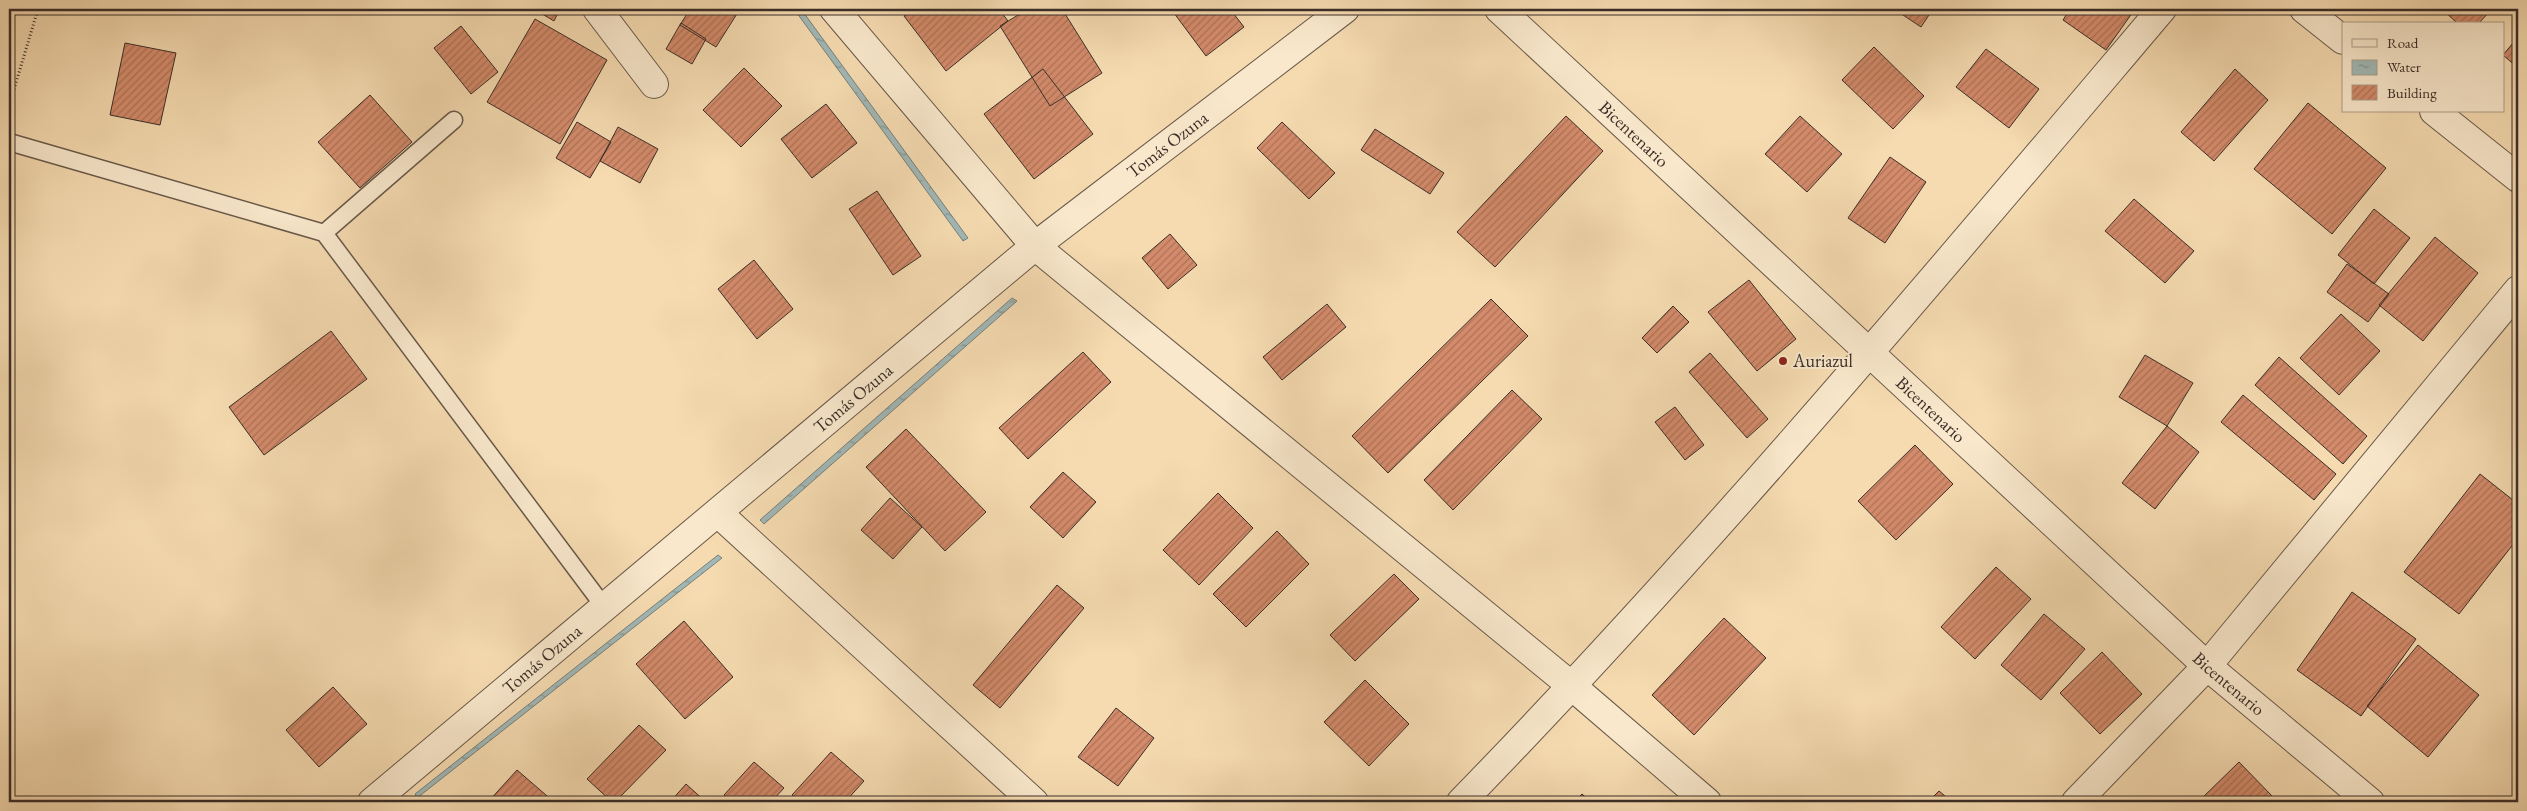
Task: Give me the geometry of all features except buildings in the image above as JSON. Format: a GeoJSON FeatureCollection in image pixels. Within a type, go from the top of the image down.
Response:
{"type":"FeatureCollection","features":[{"type":"Feature","properties":{"kind":"street"},"geometry":{"type":"LineString","coordinates":[[597,9],[654,84]]}},
{"type":"Feature","properties":{"kind":"street"},"geometry":{"type":"LineString","coordinates":[[834,9],[1035,246],[1573,687],[1707,802]]}},
{"type":"Feature","properties":{"kind":"street","name":"Tomás Ozuna"},"geometry":{"type":"LineString","coordinates":[[372,802],[1035,246],[1345,9]]}},
{"type":"Feature","properties":{"kind":"street","name":"Bicentenario"},"geometry":{"type":"LineString","coordinates":[[1499,9],[2207,666],[2370,802]]}},
{"type":"Feature","properties":{"kind":"street"},"geometry":{"type":"LineString","coordinates":[[1461,802],[1573,687],[1870,353],[2162,9]]}},
{"type":"Feature","properties":{"kind":"street"},"geometry":{"type":"LineString","coordinates":[[2304,9],[2342,39]]}},
{"type":"Feature","properties":{"kind":"street"},"geometry":{"type":"LineString","coordinates":[[2435,112],[2518,178]]}},
{"type":"Feature","properties":{"kind":"street"},"geometry":{"type":"LineString","coordinates":[[2076,802],[2207,666],[2518,290]]}},
{"type":"Feature","properties":{"kind":"street"},"geometry":{"type":"LineString","coordinates":[[718,513],[1034,802]]}},
{"type":"Feature","properties":{"kind":"lane"},"geometry":{"type":"LineString","coordinates":[[324,233],[454,120]]}},
{"type":"Feature","properties":{"kind":"lane"},"geometry":{"type":"LineString","coordinates":[[9,142],[324,233],[605,608]]}},
{"type":"Feature","properties":{"kind":"path"},"geometry":{"type":"LineString","coordinates":[[9,106],[38,9]]}},
{"type":"Feature","properties":{"kind":"water"},"geometry":{"type":"Polygon","coordinates":[[[794,9],[801,9],[968,238],[963,241],[794,9]]]}},
{"type":"Feature","properties":{"kind":"water"},"geometry":{"type":"Polygon","coordinates":[[[1012,298],[1017,301],[764,524],[760,520],[1012,298]]]}},
{"type":"Feature","properties":{"kind":"water"},"geometry":{"type":"Polygon","coordinates":[[[718,555],[722,558],[417,798],[415,794],[718,555]]]}},
{"type":"Feature","properties":{"kind":"place","name":"Auriazul"},"geometry":{"type":"Point","coordinates":[1783,361]}}]}
